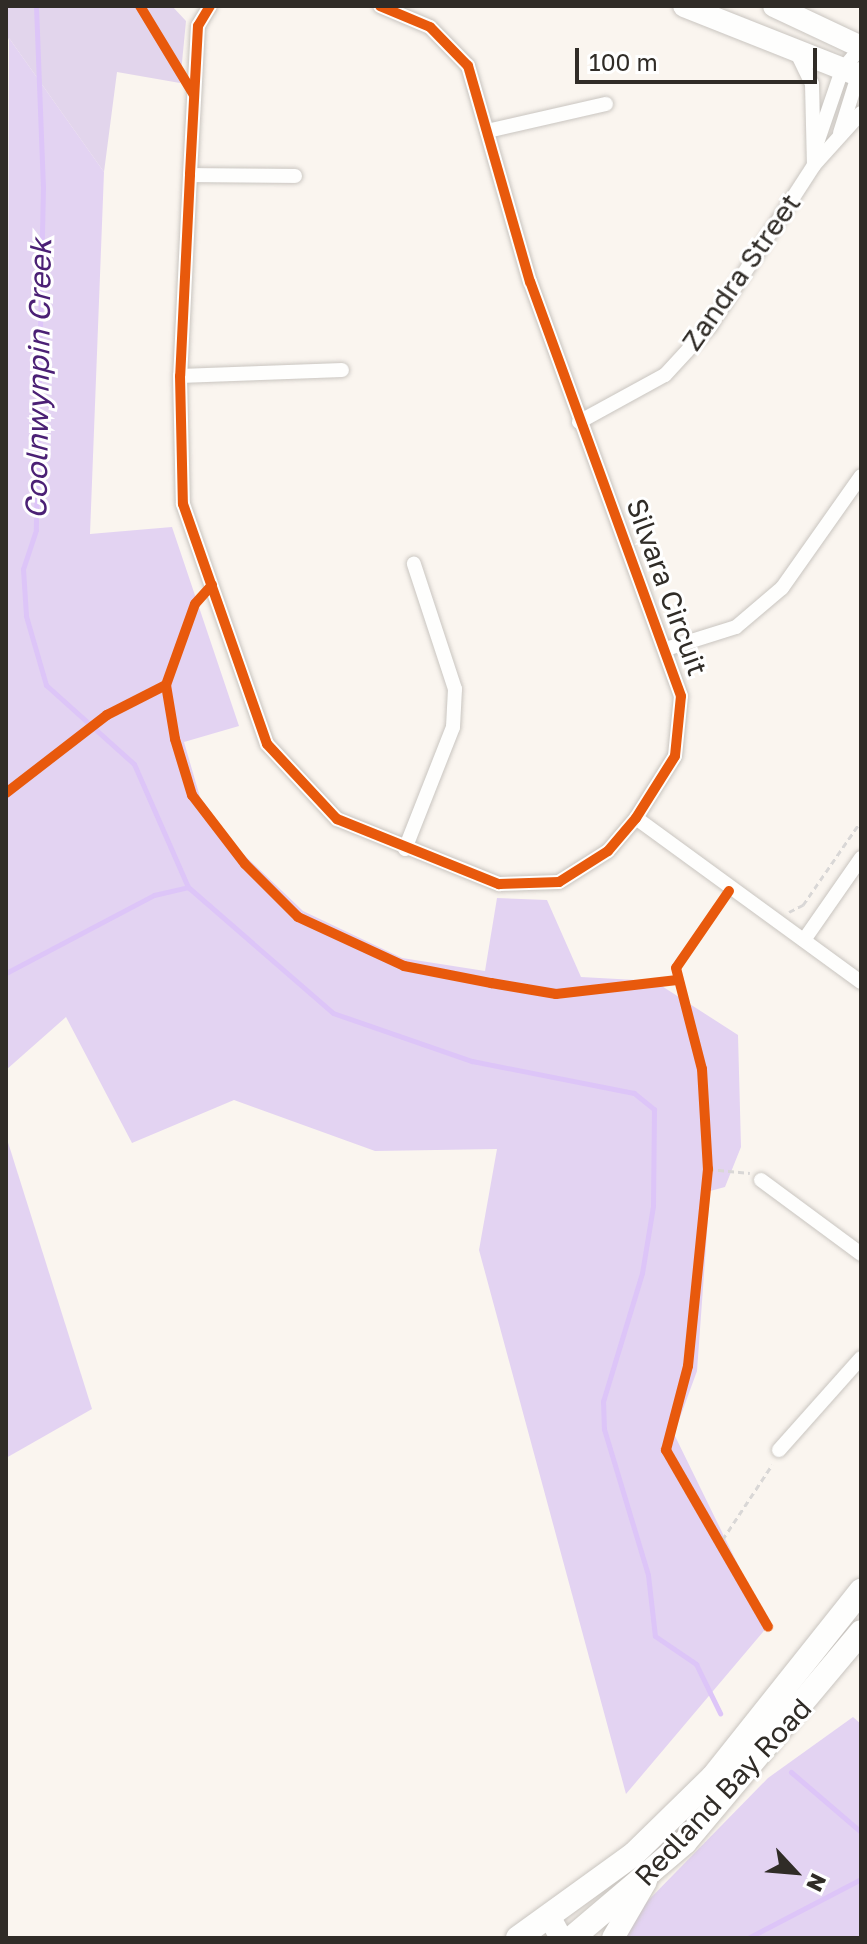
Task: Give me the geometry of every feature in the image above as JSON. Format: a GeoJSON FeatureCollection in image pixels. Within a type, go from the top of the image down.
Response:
{"type":"FeatureCollection","features":[{"type":"Feature","properties":{"kind":"main road"},"geometry":{"type":"LineString","coordinates":[[684,6],[854,74]]}},
{"type":"Feature","properties":{"kind":"main road"},"geometry":{"type":"LineString","coordinates":[[774,6],[861,47]]}},
{"type":"Feature","properties":{"kind":"main road","name":"Redland Bay Road"},"geometry":{"type":"LineString","coordinates":[[538,1933],[634,1854],[713,1777],[861,1591]]}},
{"type":"Feature","properties":{"kind":"main road","name":"Redland Bay Road"},"geometry":{"type":"LineString","coordinates":[[572,1938],[646,1881],[742,1780],[861,1632]]}},
{"type":"Feature","properties":{"kind":"main road"},"geometry":{"type":"LineString","coordinates":[[613,1938],[646,1881]]}},
{"type":"Feature","properties":{"kind":"street","name":"Silvara Circuit"},"geometry":{"type":"LineString","coordinates":[[210,6],[198,26],[194,95],[180,376],[183,504],[267,744],[337,819],[405,849],[499,884],[559,882],[608,851],[636,818],[675,756],[682,723],[666,649],[579,422],[468,66],[430,27],[380,6]]}},
{"type":"Feature","properties":{"kind":"street","name":"Zandra Street"},"geometry":{"type":"LineString","coordinates":[[838,137],[861,47]]}},
{"type":"Feature","properties":{"kind":"street"},"geometry":{"type":"LineString","coordinates":[[797,53],[812,84],[814,158]]}},
{"type":"Feature","properties":{"kind":"street","name":"Zandra Street"},"geometry":{"type":"LineString","coordinates":[[579,422],[665,375],[710,326],[814,158],[854,74]]}},
{"type":"Feature","properties":{"kind":"street"},"geometry":{"type":"LineString","coordinates":[[487,131],[606,104]]}},
{"type":"Feature","properties":{"kind":"street","name":"Zandra Street"},"geometry":{"type":"LineString","coordinates":[[814,158],[861,113]]}},
{"type":"Feature","properties":{"kind":"street"},"geometry":{"type":"LineString","coordinates":[[190,175],[295,176]]}},
{"type":"Feature","properties":{"kind":"street"},"geometry":{"type":"LineString","coordinates":[[180,376],[342,370]]}},
{"type":"Feature","properties":{"kind":"street"},"geometry":{"type":"LineString","coordinates":[[666,649],[736,627],[782,588],[861,476]]}},
{"type":"Feature","properties":{"kind":"street"},"geometry":{"type":"LineString","coordinates":[[405,849],[453,727],[455,689],[414,564]]}},
{"type":"Feature","properties":{"kind":"street"},"geometry":{"type":"LineString","coordinates":[[636,818],[729,891],[861,982]]}},
{"type":"Feature","properties":{"kind":"street"},"geometry":{"type":"LineString","coordinates":[[804,940],[861,858]]}},
{"type":"Feature","properties":{"kind":"street"},"geometry":{"type":"LineString","coordinates":[[761,1180],[861,1254]]}},
{"type":"Feature","properties":{"kind":"street"},"geometry":{"type":"LineString","coordinates":[[779,1450],[861,1358]]}},
{"type":"Feature","properties":{"kind":"path"},"geometry":{"type":"LineString","coordinates":[[140,6],[194,95]]}},
{"type":"Feature","properties":{"kind":"path"},"geometry":{"type":"LineString","coordinates":[[212,585],[195,604],[166,685],[192,795],[245,864],[298,917],[404,966],[556,994],[677,980]]}},
{"type":"Feature","properties":{"kind":"path"},"geometry":{"type":"LineString","coordinates":[[6,793],[107,715],[166,685]]}},
{"type":"Feature","properties":{"kind":"path"},"geometry":{"type":"LineString","coordinates":[[777,908],[801,910],[861,821]]}},
{"type":"Feature","properties":{"kind":"path"},"geometry":{"type":"LineString","coordinates":[[729,891],[683,957],[677,980],[702,1069],[708,1169],[688,1366],[666,1450],[717,1548],[768,1627]]}},
{"type":"Feature","properties":{"kind":"path"},"geometry":{"type":"LineString","coordinates":[[708,1169],[741,1167],[761,1180]]}},
{"type":"Feature","properties":{"kind":"path"},"geometry":{"type":"LineString","coordinates":[[717,1548],[779,1450]]}},
{"type":"Feature","properties":{"kind":"shaded area"},"geometry":{"type":"Polygon","coordinates":[[[6,6],[172,6],[186,21],[180,83],[117,72],[104,172],[9,38],[6,45],[6,6]]]}},
{"type":"Feature","properties":{"kind":"shaded area"},"geometry":{"type":"Polygon","coordinates":[[[9,38],[104,172],[90,534],[172,527],[239,726],[184,742],[200,797],[238,849],[303,911],[402,958],[485,971],[497,898],[547,900],[581,977],[654,981],[738,1035],[741,1147],[725,1187],[710,1191],[697,1371],[674,1434],[768,1626],[626,1794],[479,1250],[497,1149],[375,1151],[234,1100],[132,1143],[66,1017],[6,1070],[9,38]]]}},
{"type":"Feature","properties":{"kind":"shaded area"},"geometry":{"type":"Polygon","coordinates":[[[6,1136],[92,1409],[6,1458],[6,1136]]]}},
{"type":"Feature","properties":{"kind":"shaded area"},"geometry":{"type":"Polygon","coordinates":[[[853,1717],[861,1724],[861,1938],[621,1938],[630,1919],[768,1778],[853,1717]]]}},
{"type":"Feature","properties":{"kind":"waterway","name":"Coolnwynpin Creek"},"geometry":{"type":"LineString","coordinates":[[36,6],[43,186],[36,530],[23,569],[26,616],[46,685],[134,764],[188,887],[333,1013],[472,1061],[634,1093],[654,1109],[653,1206],[642,1273],[603,1401],[604,1429],[648,1575],[655,1636],[696,1664],[720,1713]]}},
{"type":"Feature","properties":{"kind":"waterway","name":"Coolnwynpin Creek"},"geometry":{"type":"LineString","coordinates":[[6,973],[154,895],[188,887]]}},
{"type":"Feature","properties":{"kind":"waterway","name":"Coolnwynpin Creek"},"geometry":{"type":"LineString","coordinates":[[791,1772],[861,1832]]}},
{"type":"Feature","properties":{"kind":"waterway"},"geometry":{"type":"LineString","coordinates":[[748,1938],[861,1879]]}},
{"type":"Feature","properties":{"kind":"cycle path"},"geometry":{"type":"LineString","coordinates":[[140,6],[194,95]]}},
{"type":"Feature","properties":{"kind":"cycle path"},"geometry":{"type":"LineString","coordinates":[[210,6],[198,26],[180,376],[183,504],[267,744],[337,819],[499,884],[559,882],[608,851],[636,818],[675,756],[681,696],[530,282],[468,66],[430,27],[380,6]]}},
{"type":"Feature","properties":{"kind":"cycle path"},"geometry":{"type":"LineString","coordinates":[[212,585],[195,604],[166,685],[175,739],[192,795],[245,864],[298,917],[404,966],[556,994],[677,980]]}},
{"type":"Feature","properties":{"kind":"cycle path"},"geometry":{"type":"LineString","coordinates":[[6,793],[107,715],[166,685]]}},
{"type":"Feature","properties":{"kind":"cycle path"},"geometry":{"type":"LineString","coordinates":[[729,891],[676,968],[702,1069],[708,1169],[688,1366],[666,1450],[768,1627]]}}]}
